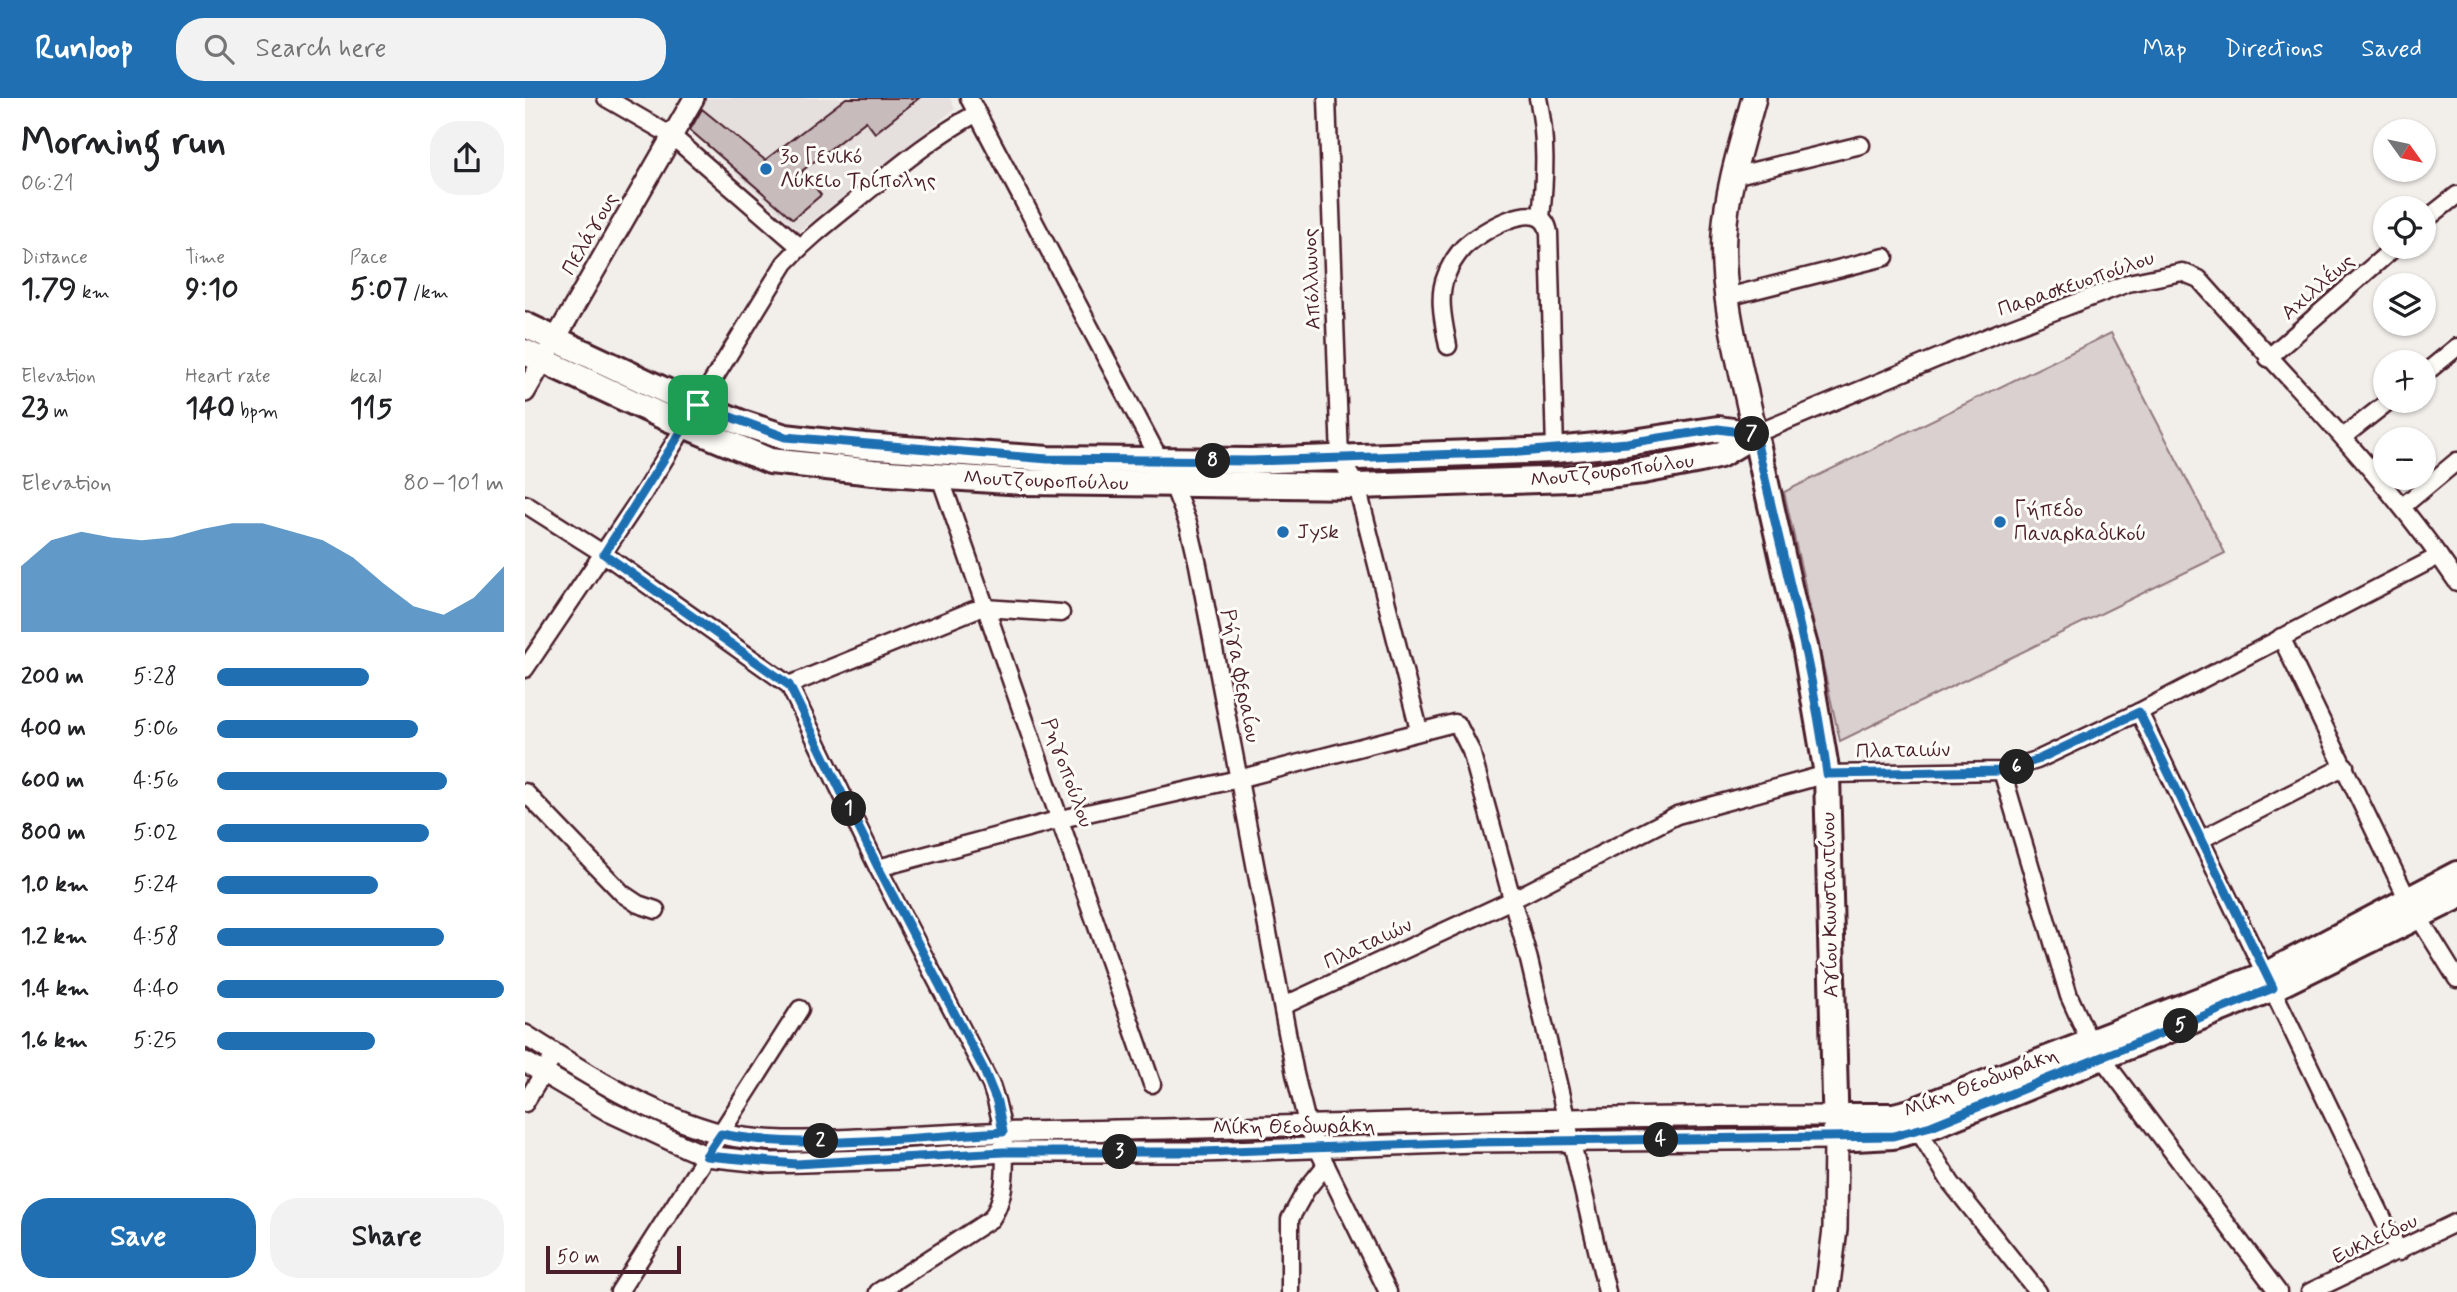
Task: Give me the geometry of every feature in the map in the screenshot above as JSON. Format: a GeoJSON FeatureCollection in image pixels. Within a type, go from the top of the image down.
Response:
{"type":"FeatureCollection","features":[{"type":"Feature","properties":{"kind":"main road","name":"Αγίου Κωνσταντίνου"},"geometry":{"type":"LineString","coordinates":[[1754,98],[1734,176],[1724,236],[1727,296],[1755,434],[1805,646],[1827,774],[1835,1127]]}},
{"type":"Feature","properties":{"kind":"main road","name":"Μουτζουροπούλου"},"geometry":{"type":"LineString","coordinates":[[525,325],[542,351],[692,416],[770,461],[940,477],[1023,482],[1173,485],[1357,486],[1519,482],[1643,471],[1720,455],[1755,434]]}},
{"type":"Feature","properties":{"kind":"main road","name":"Μουτζουροπούλου"},"geometry":{"type":"LineString","coordinates":[[692,416],[805,440],[993,457],[1159,461],[1555,450],[1627,443],[1718,429],[1755,434]]}},
{"type":"Feature","properties":{"kind":"main road","name":"Μίκη Θεοδωράκη"},"geometry":{"type":"LineString","coordinates":[[1835,1127],[1893,1136],[1918,1130],[2096,1050],[2270,981],[2414,908],[2457,874]]}},
{"type":"Feature","properties":{"kind":"main road","name":"Μίκη Θεοδωράκη"},"geometry":{"type":"LineString","coordinates":[[2414,908],[2457,897]]}},
{"type":"Feature","properties":{"kind":"main road","name":"Μίκη Θεοδωράκη"},"geometry":{"type":"LineString","coordinates":[[1835,1127],[1910,1112],[2096,1050]]}},
{"type":"Feature","properties":{"kind":"main road"},"geometry":{"type":"LineString","coordinates":[[1827,1292],[1835,1229],[1835,1127]]}},
{"type":"Feature","properties":{"kind":"street"},"geometry":{"type":"LineString","coordinates":[[606,98],[672,136],[800,247]]}},
{"type":"Feature","properties":{"kind":"street","name":"Πελάγους"},"geometry":{"type":"LineString","coordinates":[[525,392],[542,351],[694,98]]}},
{"type":"Feature","properties":{"kind":"street","name":"Ρήγα Φεραίου"},"geometry":{"type":"LineString","coordinates":[[969,98],[1173,485],[1194,547],[1295,1073],[1308,1127],[1388,1292]]}},
{"type":"Feature","properties":{"kind":"street","name":"Απόλλωνος"},"geometry":{"type":"LineString","coordinates":[[1327,98],[1340,458]]}},
{"type":"Feature","properties":{"kind":"street"},"geometry":{"type":"LineString","coordinates":[[1538,98],[1545,141],[1541,218]]}},
{"type":"Feature","properties":{"kind":"street"},"geometry":{"type":"LineString","coordinates":[[525,669],[604,554],[692,416],[771,283],[800,247],[908,158],[977,113]]}},
{"type":"Feature","properties":{"kind":"street"},"geometry":{"type":"LineString","coordinates":[[1734,176],[1861,145]]}},
{"type":"Feature","properties":{"kind":"street"},"geometry":{"type":"LineString","coordinates":[[2436,212],[2457,195]]}},
{"type":"Feature","properties":{"kind":"street"},"geometry":{"type":"LineString","coordinates":[[1448,346],[1442,296],[1444,278],[1452,262],[1464,247],[1501,222],[1526,215],[1541,218],[1548,226],[1549,233],[1555,450]]}},
{"type":"Feature","properties":{"kind":"street"},"geometry":{"type":"LineString","coordinates":[[1727,296],[1885,257]]}},
{"type":"Feature","properties":{"kind":"street","name":"Αχιλλέως"},"geometry":{"type":"LineString","coordinates":[[2268,358],[2381,259]]}},
{"type":"Feature","properties":{"kind":"street","name":"Παρασκευοπούλου"},"geometry":{"type":"LineString","coordinates":[[1755,434],[2000,332],[2128,283],[2182,272],[2199,279],[2268,358],[2343,437],[2403,506],[2457,582]]}},
{"type":"Feature","properties":{"kind":"street"},"geometry":{"type":"LineString","coordinates":[[2436,364],[2457,347]]}},
{"type":"Feature","properties":{"kind":"street"},"geometry":{"type":"LineString","coordinates":[[2343,437],[2374,413]]}},
{"type":"Feature","properties":{"kind":"street"},"geometry":{"type":"LineString","coordinates":[[1340,458],[1357,486],[1419,730]]}},
{"type":"Feature","properties":{"kind":"street"},"geometry":{"type":"LineString","coordinates":[[2403,506],[2457,461]]}},
{"type":"Feature","properties":{"kind":"street","name":"Ρηγοπούλου"},"geometry":{"type":"LineString","coordinates":[[940,477],[1152,1084]]}},
{"type":"Feature","properties":{"kind":"street"},"geometry":{"type":"LineString","coordinates":[[525,504],[604,554],[789,685],[878,867],[983,1068],[997,1102],[1003,1142],[1000,1200],[991,1219],[879,1292]]}},
{"type":"Feature","properties":{"kind":"street","name":"Πλαταιών"},"geometry":{"type":"LineString","coordinates":[[1283,1006],[1512,900],[1677,815],[1827,774],[2002,771],[2037,760],[2139,712],[2439,556]]}},
{"type":"Feature","properties":{"kind":"street"},"geometry":{"type":"LineString","coordinates":[[789,685],[985,608],[1061,613]]}},
{"type":"Feature","properties":{"kind":"street"},"geometry":{"type":"LineString","coordinates":[[2281,636],[2414,908],[2457,979]]}},
{"type":"Feature","properties":{"kind":"street"},"geometry":{"type":"LineString","coordinates":[[2139,712],[2399,1252]]}},
{"type":"Feature","properties":{"kind":"street"},"geometry":{"type":"LineString","coordinates":[[878,867],[1061,819],[1238,779],[1419,730],[1454,723],[1461,727],[1471,751],[1529,960],[1607,1292]]}},
{"type":"Feature","properties":{"kind":"street"},"geometry":{"type":"LineString","coordinates":[[2201,839],[2345,766]]}},
{"type":"Feature","properties":{"kind":"street"},"geometry":{"type":"LineString","coordinates":[[2002,771],[2069,996],[2096,1050],[2278,1292]]}},
{"type":"Feature","properties":{"kind":"street"},"geometry":{"type":"LineString","coordinates":[[525,792],[624,894],[638,904],[656,909]]}},
{"type":"Feature","properties":{"kind":"street"},"geometry":{"type":"LineString","coordinates":[[626,1289],[706,1156],[800,1009]]}},
{"type":"Feature","properties":{"kind":"street","name":"Μίκη Θεοδωράκη"},"geometry":{"type":"LineString","coordinates":[[525,1035],[633,1098],[721,1134],[741,1138],[1003,1142],[1202,1152],[1571,1140],[1835,1127]]}},
{"type":"Feature","properties":{"kind":"street"},"geometry":{"type":"LineString","coordinates":[[525,1103],[555,1054]]}},
{"type":"Feature","properties":{"kind":"street","name":"Μίκη Θεοδωράκη"},"geometry":{"type":"LineString","coordinates":[[525,1062],[631,1122],[706,1156],[796,1164],[1003,1142],[1308,1127],[1567,1119],[1835,1127]]}},
{"type":"Feature","properties":{"kind":"street"},"geometry":{"type":"LineString","coordinates":[[1918,1130],[1951,1183],[2038,1292]]}},
{"type":"Feature","properties":{"kind":"street"},"geometry":{"type":"LineString","coordinates":[[1290,1292],[1290,1219],[1306,1190],[1326,1165]]}},
{"type":"Feature","properties":{"kind":"street","name":"Ευκλείδου"},"geometry":{"type":"LineString","coordinates":[[2310,1292],[2399,1252],[2457,1222]]}},
{"type":"Feature","properties":{"kind":"shaded area"},"geometry":{"type":"Polygon","coordinates":[[[707,98],[950,98],[955,109],[799,231],[687,129],[707,98]]]}},
{"type":"Feature","properties":{"kind":"shaded area","name":"Γήπεδο Παναρκαδικού"},"geometry":{"type":"Polygon","coordinates":[[[2111,333],[2225,553],[1840,741],[1784,492],[2111,333]]]}},
{"type":"Feature","properties":{"kind":"building"},"geometry":{"type":"Polygon","coordinates":[[[846,98],[919,98],[875,133],[866,121],[802,171],[821,195],[793,219],[690,130],[702,109],[765,160],[846,98]]]}},
{"type":"Feature","properties":{"kind":"place","name":"3ο Γενικό Λύκειο Τρίπολης"},"geometry":{"type":"Point","coordinates":[766,169]}},
{"type":"Feature","properties":{"kind":"place","name":"Γήπεδο Παναρκαδικού"},"geometry":{"type":"Point","coordinates":[2000,522]}},
{"type":"Feature","properties":{"kind":"place","name":"Jysk"},"geometry":{"type":"Point","coordinates":[1283,532]}},
{"type":"Feature","properties":{"kind":"route"},"geometry":{"type":"LineString","coordinates":[[698,405],[742,424],[785,437],[993,457],[1048,459],[1251,461],[1520,452],[1627,443],[1718,429],[1755,434],[1805,646],[1827,774],[2002,771],[2037,760],[2139,712],[2273,988],[1931,1126],[1911,1133],[1876,1138],[1475,1142],[1202,1152],[1004,1152],[796,1164],[706,1156],[721,1134],[741,1138],[814,1141],[1003,1132],[997,1102],[983,1068],[878,867],[789,685],[604,554],[698,405]]}}]}
